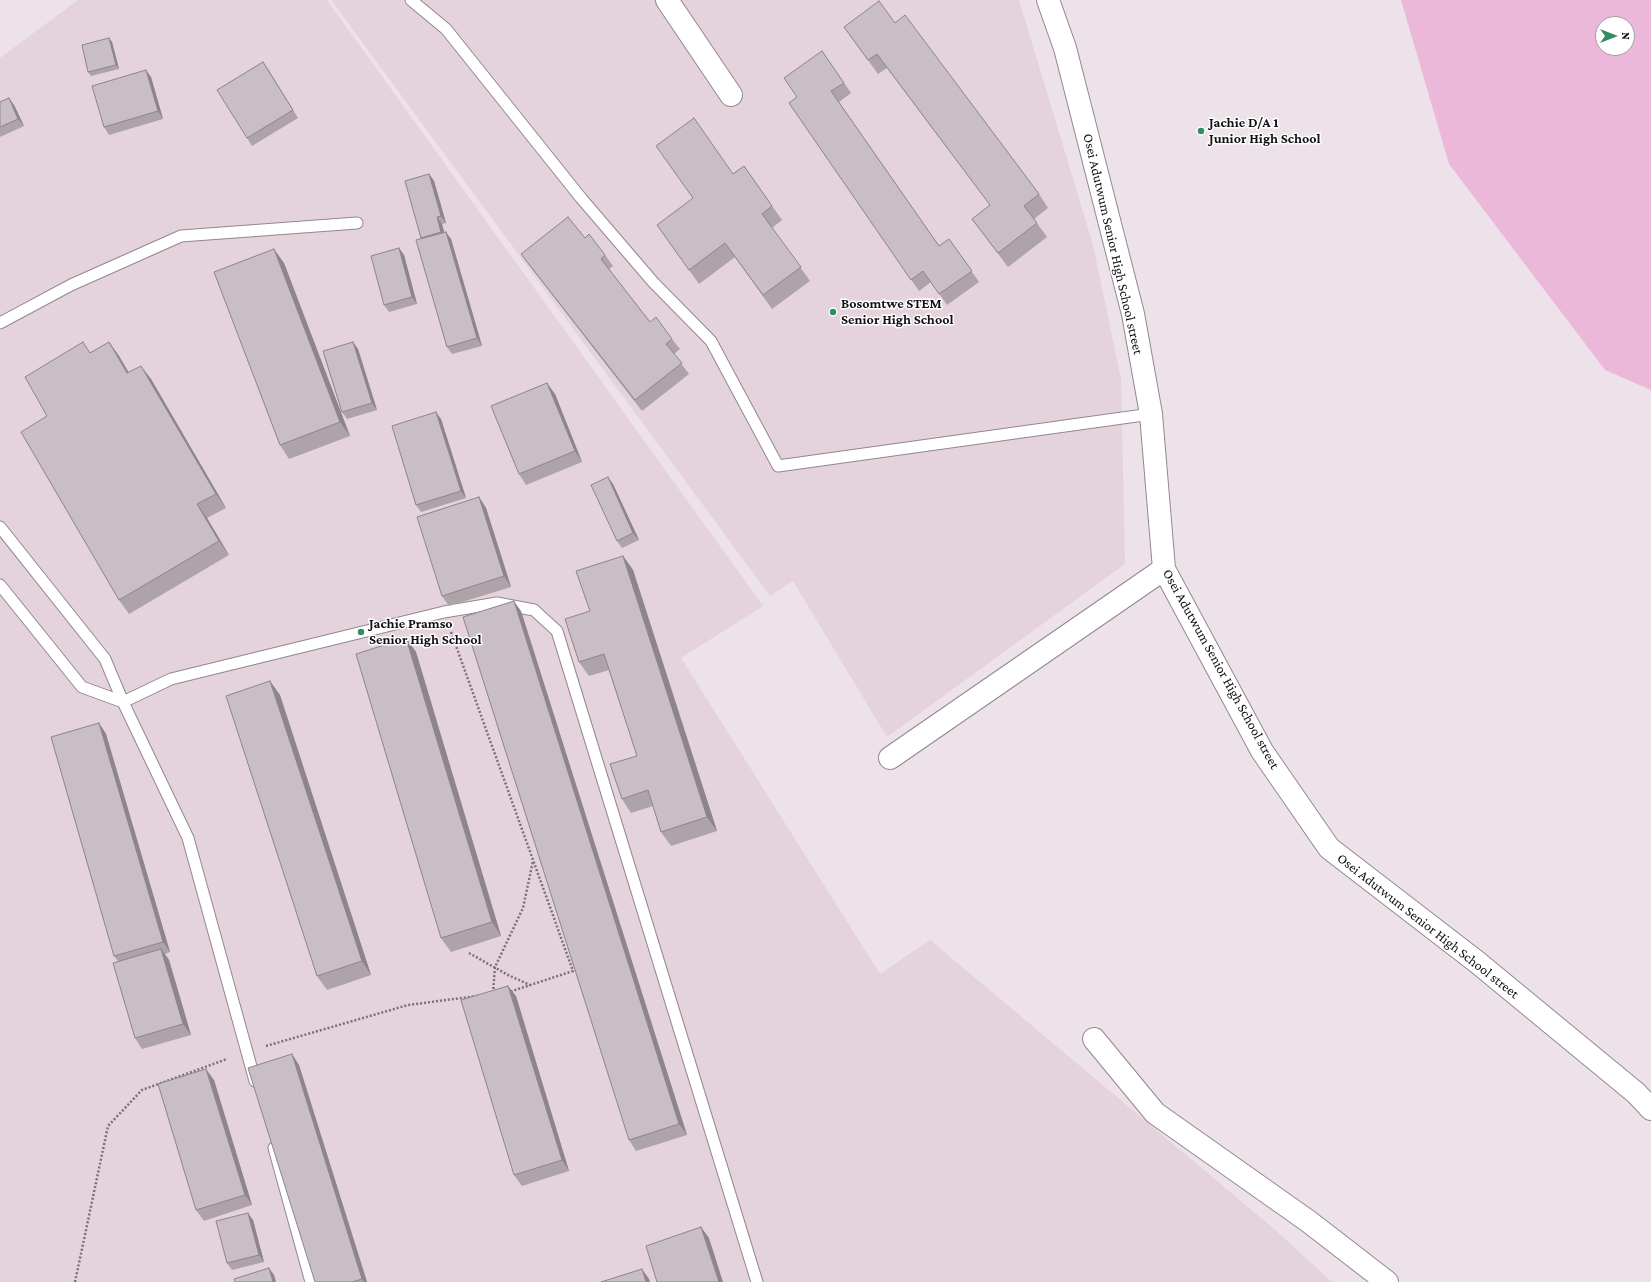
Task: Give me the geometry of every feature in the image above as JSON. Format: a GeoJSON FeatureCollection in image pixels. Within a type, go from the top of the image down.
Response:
{"type":"FeatureCollection","features":[{"type":"Feature","properties":{"kind":"street"},"geometry":{"type":"LineString","coordinates":[[667,0],[731,95]]}},
{"type":"Feature","properties":{"kind":"street","name":"Osei Adutwum Senior High School street"},"geometry":{"type":"LineString","coordinates":[[1048,0],[1065,48],[1133,314],[1151,414],[1164,569],[1262,752],[1329,848],[1477,962],[1636,1093],[1651,1109]]}},
{"type":"Feature","properties":{"kind":"street"},"geometry":{"type":"LineString","coordinates":[[890,758],[1164,569]]}},
{"type":"Feature","properties":{"kind":"street"},"geometry":{"type":"LineString","coordinates":[[1094,1039],[1155,1113],[1308,1220],[1387,1282]]}},
{"type":"Feature","properties":{"kind":"lane"},"geometry":{"type":"LineString","coordinates":[[411,0],[446,29],[581,198],[653,282],[711,341],[778,466],[1151,414]]}},
{"type":"Feature","properties":{"kind":"lane"},"geometry":{"type":"LineString","coordinates":[[0,322],[71,285],[181,236],[357,223]]}},
{"type":"Feature","properties":{"kind":"lane"},"geometry":{"type":"LineString","coordinates":[[0,527],[105,659],[122,702],[188,838],[258,1090]]}},
{"type":"Feature","properties":{"kind":"lane"},"geometry":{"type":"LineString","coordinates":[[0,585],[82,686],[122,702],[170,679],[444,612],[497,603],[534,610],[557,631],[757,1282]]}},
{"type":"Feature","properties":{"kind":"lane"},"geometry":{"type":"LineString","coordinates":[[271,1136],[311,1282]]}},
{"type":"Feature","properties":{"kind":"path"},"geometry":{"type":"LineString","coordinates":[[444,612],[573,971]]}},
{"type":"Feature","properties":{"kind":"path"},"geometry":{"type":"LineString","coordinates":[[493,994],[496,967],[523,908],[533,861]]}},
{"type":"Feature","properties":{"kind":"path"},"geometry":{"type":"LineString","coordinates":[[469,953],[508,975],[531,985]]}},
{"type":"Feature","properties":{"kind":"shaded area","name":"Jachie Pramso Senior High School"},"geometry":{"type":"Polygon","coordinates":[[[78,0],[327,0],[763,606],[681,658],[880,974],[930,940],[1273,1228],[1332,1282],[0,1282],[0,58],[78,0]]]}},
{"type":"Feature","properties":{"kind":"shaded area","name":"Bosomtwe STEM Senior High School"},"geometry":{"type":"Polygon","coordinates":[[[331,0],[1019,0],[1093,245],[1121,379],[1125,564],[887,737],[793,581],[770,596],[331,0]]]}},
{"type":"Feature","properties":{"kind":"shaded area"},"geometry":{"type":"Polygon","coordinates":[[[1401,0],[1651,0],[1651,390],[1605,370],[1449,164],[1401,0]]]}},
{"type":"Feature","properties":{"kind":"building"},"geometry":{"type":"Polygon","coordinates":[[[879,1],[895,23],[905,15],[1039,194],[1024,206],[1037,223],[998,253],[972,219],[990,205],[877,54],[868,60],[844,27],[879,1]]]}},
{"type":"Feature","properties":{"kind":"building"},"geometry":{"type":"Polygon","coordinates":[[[109,38],[116,65],[88,72],[82,45],[109,38]]]}},
{"type":"Feature","properties":{"kind":"building"},"geometry":{"type":"Polygon","coordinates":[[[822,51],[844,83],[831,91],[939,246],[949,239],[972,271],[939,294],[923,271],[911,280],[789,103],[797,97],[784,78],[822,51]]]}},
{"type":"Feature","properties":{"kind":"building"},"geometry":{"type":"Polygon","coordinates":[[[263,62],[293,110],[247,138],[217,90],[263,62]]]}},
{"type":"Feature","properties":{"kind":"building"},"geometry":{"type":"Polygon","coordinates":[[[146,70],[158,111],[104,127],[92,86],[146,70]]]}},
{"type":"Feature","properties":{"kind":"building"},"geometry":{"type":"Polygon","coordinates":[[[9,98],[18,119],[0,127],[0,102],[9,98]]]}},
{"type":"Feature","properties":{"kind":"building"},"geometry":{"type":"Polygon","coordinates":[[[694,118],[733,174],[744,166],[772,206],[762,214],[801,267],[763,295],[725,243],[689,270],[657,225],[693,198],[656,146],[694,118]]]}},
{"type":"Feature","properties":{"kind":"building"},"geometry":{"type":"Polygon","coordinates":[[[429,174],[441,216],[437,217],[441,232],[421,238],[405,181],[429,174]]]}},
{"type":"Feature","properties":{"kind":"building"},"geometry":{"type":"Polygon","coordinates":[[[568,217],[585,238],[589,234],[605,255],[601,259],[650,322],[656,317],[672,339],[666,344],[682,363],[635,400],[521,254],[568,217]]]}},
{"type":"Feature","properties":{"kind":"building"},"geometry":{"type":"Polygon","coordinates":[[[446,232],[477,338],[447,347],[416,240],[446,232]]]}},
{"type":"Feature","properties":{"kind":"building"},"geometry":{"type":"Polygon","coordinates":[[[399,248],[412,297],[384,305],[371,256],[399,248]]]}},
{"type":"Feature","properties":{"kind":"building"},"geometry":{"type":"Polygon","coordinates":[[[274,249],[340,422],[280,445],[214,272],[274,249]]]}},
{"type":"Feature","properties":{"kind":"building"},"geometry":{"type":"Polygon","coordinates":[[[83,342],[90,353],[109,342],[127,373],[141,366],[216,494],[197,504],[219,541],[119,600],[21,432],[47,416],[25,377],[83,342]]]}},
{"type":"Feature","properties":{"kind":"building"},"geometry":{"type":"Polygon","coordinates":[[[353,342],[372,403],[342,412],[323,351],[353,342]]]}},
{"type":"Feature","properties":{"kind":"building"},"geometry":{"type":"Polygon","coordinates":[[[547,383],[575,451],[519,474],[491,406],[547,383]]]}},
{"type":"Feature","properties":{"kind":"building"},"geometry":{"type":"Polygon","coordinates":[[[436,412],[461,491],[416,505],[392,426],[436,412]]]}},
{"type":"Feature","properties":{"kind":"building"},"geometry":{"type":"Polygon","coordinates":[[[608,477],[633,533],[617,541],[591,485],[608,477]]]}},
{"type":"Feature","properties":{"kind":"building"},"geometry":{"type":"Polygon","coordinates":[[[479,497],[504,576],[442,596],[417,517],[479,497]]]}},
{"type":"Feature","properties":{"kind":"building"},"geometry":{"type":"Polygon","coordinates":[[[623,556],[707,817],[661,832],[648,790],[622,799],[610,764],[637,756],[604,654],[579,662],[565,619],[590,611],[576,571],[623,556]]]}},
{"type":"Feature","properties":{"kind":"building"},"geometry":{"type":"Polygon","coordinates":[[[514,601],[679,1124],[629,1140],[463,617],[514,601]]]}},
{"type":"Feature","properties":{"kind":"building"},"geometry":{"type":"Polygon","coordinates":[[[406,638],[492,922],[441,938],[356,654],[406,638]]]}},
{"type":"Feature","properties":{"kind":"building"},"geometry":{"type":"Polygon","coordinates":[[[270,681],[362,961],[317,976],[226,696],[270,681]]]}},
{"type":"Feature","properties":{"kind":"building"},"geometry":{"type":"Polygon","coordinates":[[[99,723],[163,942],[114,956],[51,737],[99,723]]]}},
{"type":"Feature","properties":{"kind":"building"},"geometry":{"type":"Polygon","coordinates":[[[161,949],[183,1024],[135,1038],[113,963],[161,949]]]}},
{"type":"Feature","properties":{"kind":"building"},"geometry":{"type":"Polygon","coordinates":[[[508,986],[562,1160],[514,1175],[461,1000],[508,986]]]}},
{"type":"Feature","properties":{"kind":"building"},"geometry":{"type":"Polygon","coordinates":[[[292,1054],[362,1279],[352,1282],[315,1282],[248,1068],[292,1054]]]}},
{"type":"Feature","properties":{"kind":"building"},"geometry":{"type":"Polygon","coordinates":[[[206,1069],[245,1195],[196,1210],[158,1084],[206,1069]]]}},
{"type":"Feature","properties":{"kind":"building"},"geometry":{"type":"Polygon","coordinates":[[[248,1213],[259,1255],[227,1263],[216,1221],[248,1213]]]}},
{"type":"Feature","properties":{"kind":"building"},"geometry":{"type":"Polygon","coordinates":[[[701,1227],[719,1282],[657,1282],[646,1246],[701,1227]]]}},
{"type":"Feature","properties":{"kind":"building"},"geometry":{"type":"Polygon","coordinates":[[[269,1268],[273,1282],[235,1282],[234,1279],[269,1268]]]}},
{"type":"Feature","properties":{"kind":"building"},"geometry":{"type":"Polygon","coordinates":[[[642,1269],[646,1282],[601,1282],[642,1269]]]}},
{"type":"Feature","properties":{"kind":"place","name":"Jachie D/A 1 Junior High School"},"geometry":{"type":"Point","coordinates":[1201,131]}},
{"type":"Feature","properties":{"kind":"place","name":"Bosomtwe STEM Senior High School"},"geometry":{"type":"Point","coordinates":[833,312]}},
{"type":"Feature","properties":{"kind":"place","name":"Jachie Pramso Senior High School"},"geometry":{"type":"Point","coordinates":[361,632]}}]}
